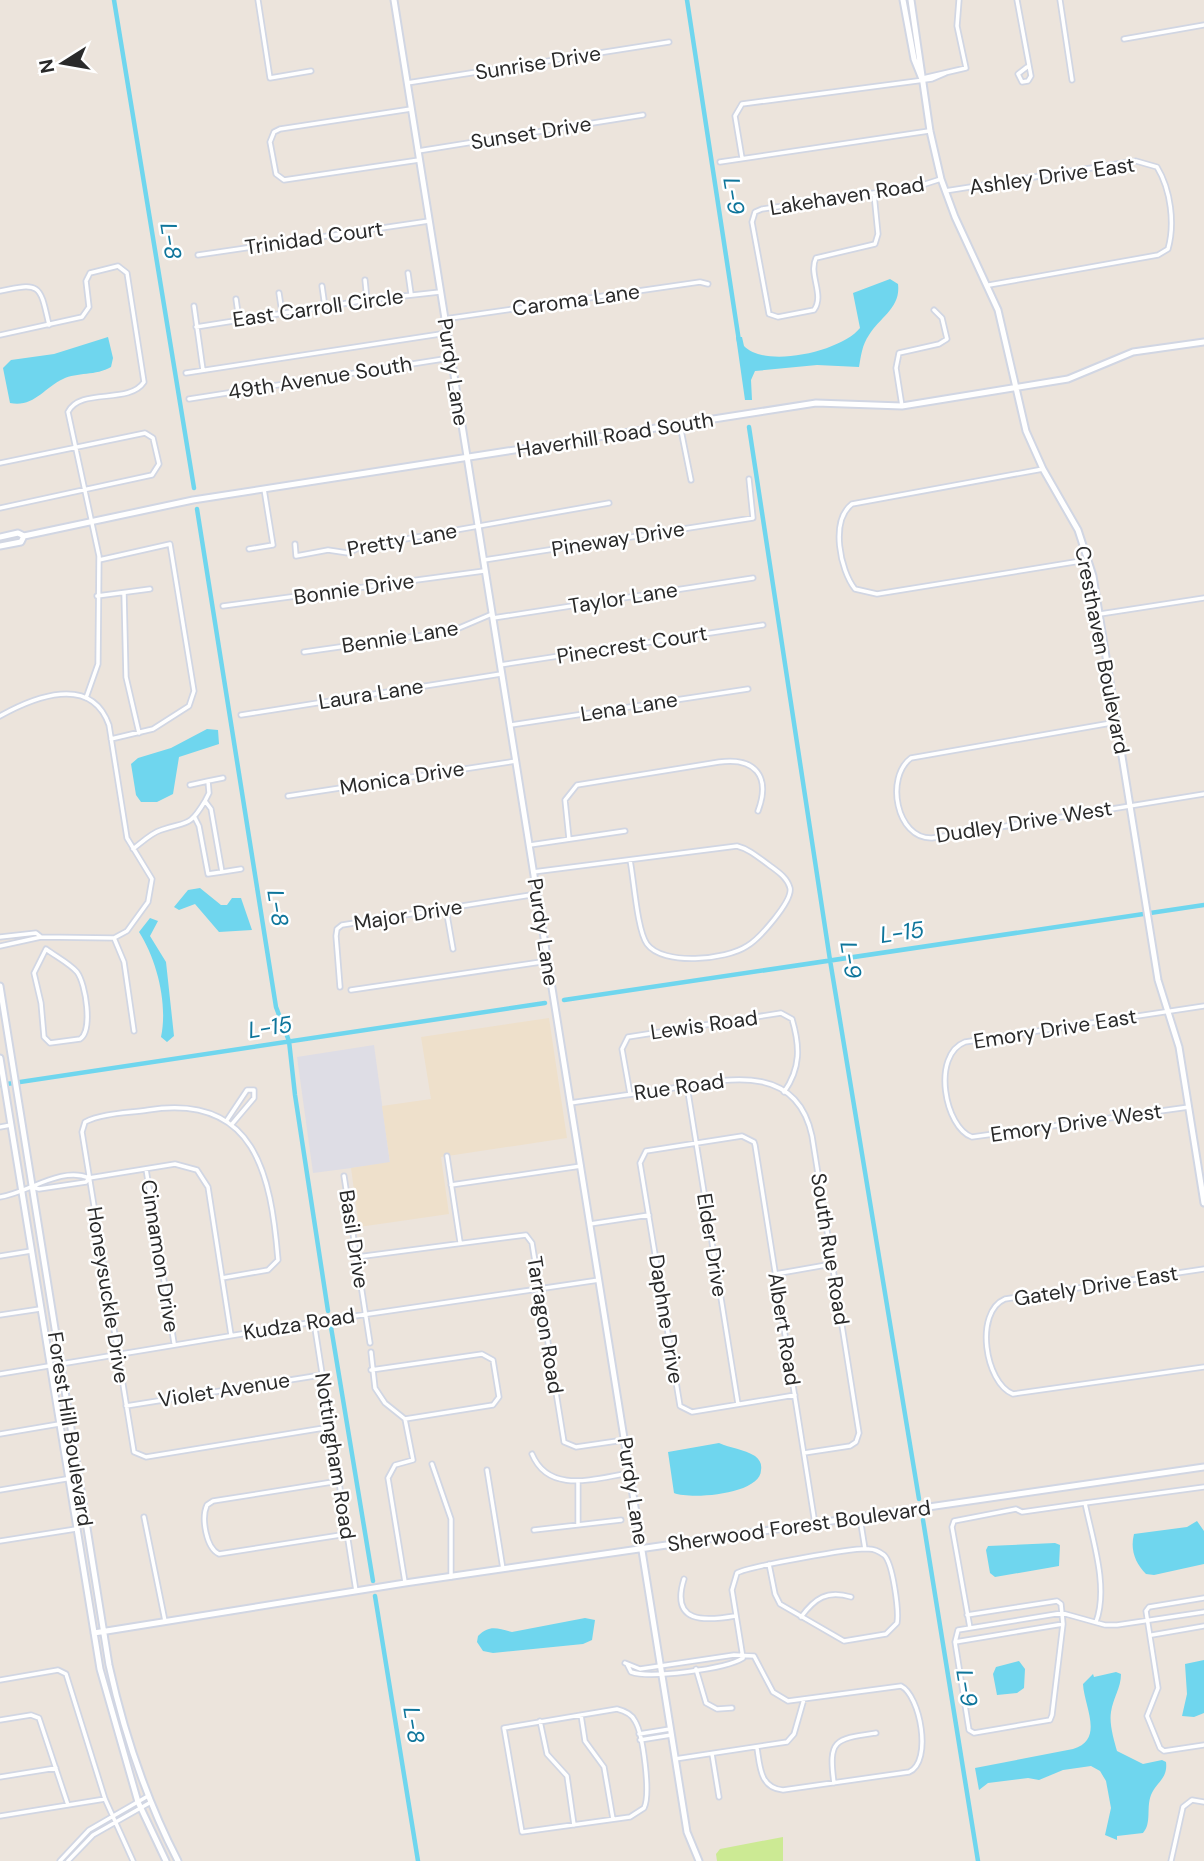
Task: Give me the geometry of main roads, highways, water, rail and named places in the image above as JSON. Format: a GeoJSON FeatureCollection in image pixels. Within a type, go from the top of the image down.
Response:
{"type":"FeatureCollection","features":[{"type":"Feature","properties":{"kind":"water"},"geometry":{"type":"Polygon","coordinates":[[[890,279],[898,284],[896,300],[867,339],[859,367],[817,365],[755,371],[751,380],[752,400],[745,400],[736,337],[742,337],[744,346],[755,353],[769,356],[804,354],[837,344],[860,328],[853,293],[890,279]]]}},
{"type":"Feature","properties":{"kind":"water"},"geometry":{"type":"Polygon","coordinates":[[[108,337],[113,358],[111,367],[99,372],[68,377],[25,403],[10,403],[3,368],[11,360],[54,354],[108,337]]]}},
{"type":"Feature","properties":{"kind":"water"},"geometry":{"type":"Polygon","coordinates":[[[207,729],[218,730],[219,744],[179,757],[173,794],[157,802],[141,802],[136,795],[131,764],[138,758],[171,748],[207,729]]]}},
{"type":"Feature","properties":{"kind":"water"},"geometry":{"type":"Polygon","coordinates":[[[200,888],[221,905],[227,905],[232,898],[241,898],[252,930],[219,932],[195,904],[179,910],[174,907],[188,890],[200,888]]]}},
{"type":"Feature","properties":{"kind":"water"},"geometry":{"type":"Polygon","coordinates":[[[150,918],[158,921],[150,936],[166,962],[174,1036],[167,1042],[161,1037],[162,997],[156,969],[139,932],[150,918]]]}},
{"type":"Feature","properties":{"kind":"water"},"geometry":{"type":"Polygon","coordinates":[[[719,1443],[757,1458],[761,1466],[758,1478],[750,1485],[724,1493],[695,1496],[674,1493],[668,1452],[719,1443]]]}},
{"type":"Feature","properties":{"kind":"water"},"geometry":{"type":"Polygon","coordinates":[[[1197,1521],[1204,1531],[1204,1564],[1154,1575],[1146,1574],[1134,1556],[1134,1534],[1187,1527],[1197,1521]]]}},
{"type":"Feature","properties":{"kind":"water"},"geometry":{"type":"Polygon","coordinates":[[[1060,1545],[1059,1566],[995,1577],[990,1573],[986,1550],[988,1546],[1060,1545]]]}},
{"type":"Feature","properties":{"kind":"water"},"geometry":{"type":"Polygon","coordinates":[[[585,1618],[595,1620],[592,1640],[583,1644],[493,1653],[483,1651],[477,1642],[482,1632],[490,1629],[512,1632],[585,1618]]]}},
{"type":"Feature","properties":{"kind":"water"},"geometry":{"type":"Polygon","coordinates":[[[1204,1660],[1204,1713],[1194,1717],[1182,1716],[1187,1694],[1185,1664],[1204,1660]]]}},
{"type":"Feature","properties":{"kind":"water"},"geometry":{"type":"Polygon","coordinates":[[[1019,1661],[1025,1669],[1024,1688],[1017,1693],[997,1695],[993,1674],[996,1667],[1019,1661]]]}},
{"type":"Feature","properties":{"kind":"water"},"geometry":{"type":"Polygon","coordinates":[[[1116,1672],[1121,1674],[1121,1679],[1111,1717],[1117,1751],[1143,1764],[1162,1760],[1166,1762],[1164,1776],[1151,1795],[1147,1825],[1143,1833],[1117,1836],[1117,1840],[1105,1835],[1111,1808],[1106,1781],[1100,1771],[1091,1766],[1063,1770],[1039,1780],[1028,1778],[988,1783],[979,1790],[975,1768],[1083,1745],[1088,1738],[1090,1721],[1083,1684],[1093,1674],[1094,1677],[1116,1672]]]}},
{"type":"Feature","properties":{"kind":"waterway","name":"L-8"},"geometry":{"type":"LineString","coordinates":[[114,0],[194,488]]}},
{"type":"Feature","properties":{"kind":"waterway","name":"L-9"},"geometry":{"type":"LineString","coordinates":[[687,0],[739,341]]}},
{"type":"Feature","properties":{"kind":"waterway","name":"L-9"},"geometry":{"type":"LineString","coordinates":[[749,427],[830,960],[919,1499]]}},
{"type":"Feature","properties":{"kind":"waterway","name":"L-8"},"geometry":{"type":"LineString","coordinates":[[197,509],[276,1007],[289,1041],[328,1311]]}},
{"type":"Feature","properties":{"kind":"waterway","name":"L-15"},"geometry":{"type":"LineString","coordinates":[[564,1000],[1204,905]]}},
{"type":"Feature","properties":{"kind":"waterway","name":"L-15"},"geometry":{"type":"LineString","coordinates":[[0,1085],[545,1003]]}},
{"type":"Feature","properties":{"kind":"waterway","name":"L-8"},"geometry":{"type":"LineString","coordinates":[[331,1327],[373,1581]]}},
{"type":"Feature","properties":{"kind":"waterway","name":"L-9"},"geometry":{"type":"LineString","coordinates":[[923,1520],[978,1861]]}},
{"type":"Feature","properties":{"kind":"waterway","name":"L-8"},"geometry":{"type":"LineString","coordinates":[[375,1596],[418,1861]]}}]}
